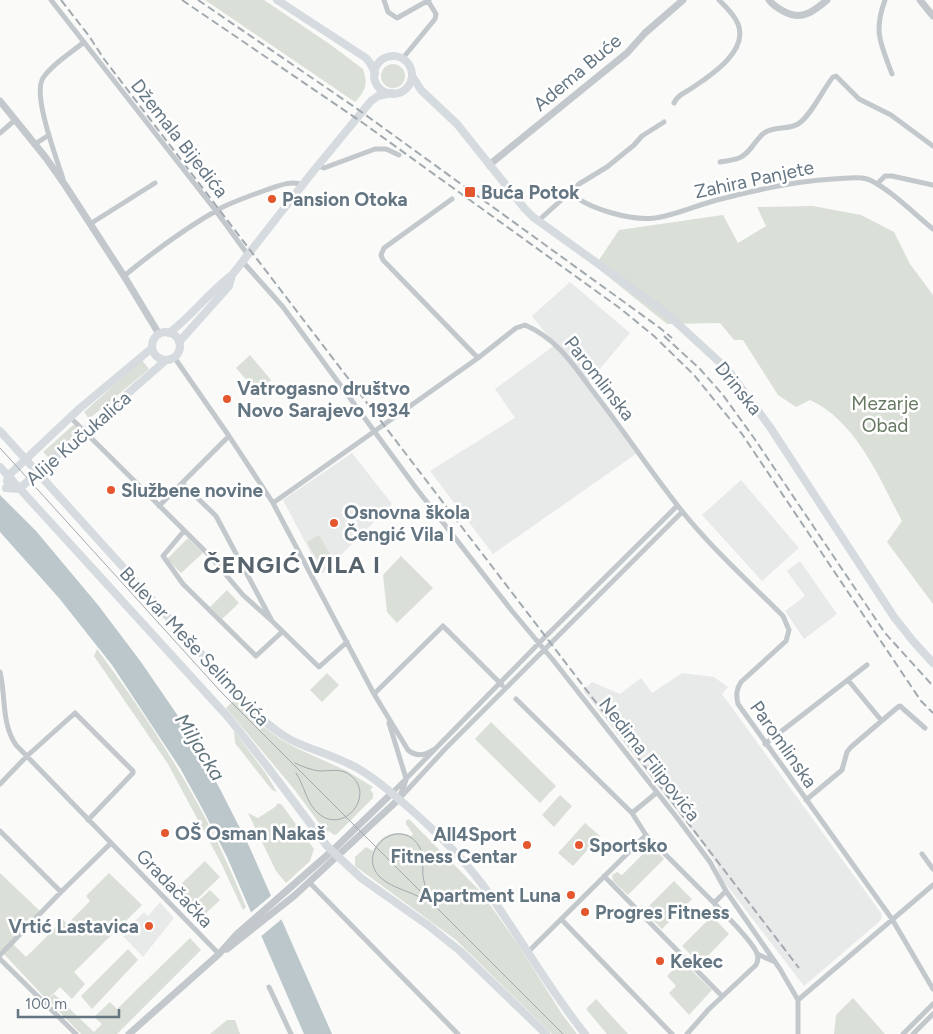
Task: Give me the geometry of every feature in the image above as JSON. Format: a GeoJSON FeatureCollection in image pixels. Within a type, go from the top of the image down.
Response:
{"type":"FeatureCollection","features":[{"type":"Feature","properties":{"kind":"main road"},"geometry":{"type":"LineString","coordinates":[[277,0],[366,58],[382,89],[392,93]]}},
{"type":"Feature","properties":{"kind":"main road"},"geometry":{"type":"LineString","coordinates":[[366,58],[378,60],[390,56],[402,58],[410,66],[412,76],[403,91]]}},
{"type":"Feature","properties":{"kind":"main road"},"geometry":{"type":"LineString","coordinates":[[371,101],[374,93],[375,77],[380,62],[384,58]]}},
{"type":"Feature","properties":{"kind":"main road","name":"Drinska"},"geometry":{"type":"LineString","coordinates":[[412,76],[421,90],[457,124],[489,165],[538,221],[665,312],[728,370],[770,427],[894,617],[933,663]]}},
{"type":"Feature","properties":{"kind":"main road"},"geometry":{"type":"LineString","coordinates":[[169,333],[173,334],[179,342],[179,350],[170,358],[158,357],[152,348],[153,341],[159,334],[169,333],[181,324],[222,282],[232,275],[371,101],[378,96],[421,90]]}},
{"type":"Feature","properties":{"kind":"main road"},"geometry":{"type":"LineString","coordinates":[[179,342],[229,286],[232,275]]}},
{"type":"Feature","properties":{"kind":"main road","name":"Alije Kučukalića"},"geometry":{"type":"LineString","coordinates":[[152,348],[70,418],[8,476],[3,491],[19,490],[170,358]]}},
{"type":"Feature","properties":{"kind":"main road","name":"Bulevar Meše Selimovića"},"geometry":{"type":"LineString","coordinates":[[0,431],[252,710],[282,734],[304,746],[359,769],[396,796],[432,830],[473,873],[566,1010],[585,1034]]}},
{"type":"Feature","properties":{"kind":"main road","name":"Bulevar Meše Selimovića"},"geometry":{"type":"LineString","coordinates":[[0,467],[228,717],[319,837],[335,854],[361,878],[429,926],[460,951],[546,1034]]}},
{"type":"Feature","properties":{"kind":"street","name":"Džemala Bijedića"},"geometry":{"type":"LineString","coordinates":[[51,0],[216,211],[245,258],[374,431]]}},
{"type":"Feature","properties":{"kind":"street"},"geometry":{"type":"LineString","coordinates":[[384,0],[388,12],[397,18],[429,0],[436,14],[435,18],[402,58]]}},
{"type":"Feature","properties":{"kind":"street","name":"Adema Buće"},"geometry":{"type":"LineString","coordinates":[[489,165],[627,53],[645,33],[682,0]]}},
{"type":"Feature","properties":{"kind":"street"},"geometry":{"type":"LineString","coordinates":[[674,103],[678,96],[707,77],[732,55],[737,46],[739,38],[738,25],[730,12],[718,0]]}},
{"type":"Feature","properties":{"kind":"street"},"geometry":{"type":"LineString","coordinates":[[769,0],[790,15],[802,16],[813,12],[827,0]]}},
{"type":"Feature","properties":{"kind":"street"},"geometry":{"type":"LineString","coordinates":[[885,0],[878,24],[878,31],[892,74]]}},
{"type":"Feature","properties":{"kind":"street"},"geometry":{"type":"LineString","coordinates":[[920,0],[933,16]]}},
{"type":"Feature","properties":{"kind":"street"},"geometry":{"type":"LineString","coordinates":[[65,185],[43,114],[40,89],[42,79],[49,71],[84,42]]}},
{"type":"Feature","properties":{"kind":"street"},"geometry":{"type":"LineString","coordinates":[[720,162],[745,155],[760,137],[772,130],[796,125],[801,122],[826,85],[836,76],[859,99],[891,115],[933,146]]}},
{"type":"Feature","properties":{"kind":"street"},"geometry":{"type":"LineString","coordinates":[[0,101],[65,185],[159,334]]}},
{"type":"Feature","properties":{"kind":"street"},"geometry":{"type":"LineString","coordinates":[[0,133],[15,120]]}},
{"type":"Feature","properties":{"kind":"street"},"geometry":{"type":"LineString","coordinates":[[538,221],[578,184],[607,167],[634,146],[642,136],[664,122]]}},
{"type":"Feature","properties":{"kind":"street"},"geometry":{"type":"LineString","coordinates":[[35,144],[50,135]]}},
{"type":"Feature","properties":{"kind":"street"},"geometry":{"type":"LineString","coordinates":[[318,166],[324,168],[375,148],[386,149],[400,155]]}},
{"type":"Feature","properties":{"kind":"street"},"geometry":{"type":"LineString","coordinates":[[877,184],[885,176],[892,176],[933,185]]}},
{"type":"Feature","properties":{"kind":"street","name":"Zahira Panjete"},"geometry":{"type":"LineString","coordinates":[[570,192],[577,199],[618,215],[655,218],[717,200],[784,184],[813,180],[866,179],[877,184],[933,229]]}},
{"type":"Feature","properties":{"kind":"street"},"geometry":{"type":"LineString","coordinates":[[124,276],[145,258],[216,211],[248,196],[276,186],[294,182],[303,185]]}},
{"type":"Feature","properties":{"kind":"street"},"geometry":{"type":"LineString","coordinates":[[90,224],[155,183]]}},
{"type":"Feature","properties":{"kind":"street"},"geometry":{"type":"LineString","coordinates":[[452,200],[384,248],[381,255],[383,260],[478,358]]}},
{"type":"Feature","properties":{"kind":"street","name":"Paromlinska"},"geometry":{"type":"LineString","coordinates":[[273,503],[478,358],[516,328],[525,324],[549,338],[560,348],[613,416],[682,512],[783,616],[789,630],[786,641],[747,676],[737,688],[738,704],[892,919],[933,989]]}},
{"type":"Feature","properties":{"kind":"street"},"geometry":{"type":"LineString","coordinates":[[170,358],[229,436],[273,503],[388,718],[411,752],[422,755],[433,750]]}},
{"type":"Feature","properties":{"kind":"street"},"geometry":{"type":"LineString","coordinates":[[70,418],[210,556],[243,595],[319,666],[347,642]]}},
{"type":"Feature","properties":{"kind":"street","name":"Nedima Filipovića"},"geometry":{"type":"LineString","coordinates":[[374,431],[506,603],[678,819],[710,862],[726,891],[791,986],[798,1000]]}},
{"type":"Feature","properties":{"kind":"street"},"geometry":{"type":"LineString","coordinates":[[159,506],[229,436]]}},
{"type":"Feature","properties":{"kind":"street"},"geometry":{"type":"LineString","coordinates":[[182,483],[216,516],[272,621]]}},
{"type":"Feature","properties":{"kind":"street"},"geometry":{"type":"LineString","coordinates":[[396,796],[406,780],[433,750],[678,506]]}},
{"type":"Feature","properties":{"kind":"street"},"geometry":{"type":"LineString","coordinates":[[129,1034],[335,854],[506,689],[682,512]]}},
{"type":"Feature","properties":{"kind":"street"},"geometry":{"type":"LineString","coordinates":[[184,531],[163,556],[183,584],[256,656],[282,632]]}},
{"type":"Feature","properties":{"kind":"street"},"geometry":{"type":"LineString","coordinates":[[374,694],[443,626],[506,689]]}},
{"type":"Feature","properties":{"kind":"street"},"geometry":{"type":"LineString","coordinates":[[765,744],[867,666]]}},
{"type":"Feature","properties":{"kind":"street","name":"Gradačačka"},"geometry":{"type":"LineString","coordinates":[[0,672],[8,730],[16,745],[219,954]]}},
{"type":"Feature","properties":{"kind":"street"},"geometry":{"type":"LineString","coordinates":[[848,680],[881,720]]}},
{"type":"Feature","properties":{"kind":"street"},"geometry":{"type":"LineString","coordinates":[[516,699],[632,813],[646,834],[741,932],[757,954],[758,960],[756,965],[722,996],[688,1034]]}},
{"type":"Feature","properties":{"kind":"street"},"geometry":{"type":"LineString","coordinates":[[806,800],[842,770],[847,752],[881,720],[900,706],[925,728]]}},
{"type":"Feature","properties":{"kind":"street"},"geometry":{"type":"LineString","coordinates":[[0,784],[27,756],[75,713],[132,769],[133,773],[88,820]]}},
{"type":"Feature","properties":{"kind":"street"},"geometry":{"type":"LineString","coordinates":[[388,718],[406,780]]}},
{"type":"Feature","properties":{"kind":"street","name":"Nedima Filipovića"},"geometry":{"type":"LineString","coordinates":[[632,813],[655,794]]}},
{"type":"Feature","properties":{"kind":"street"},"geometry":{"type":"LineString","coordinates":[[0,831],[61,892]]}},
{"type":"Feature","properties":{"kind":"street"},"geometry":{"type":"LineString","coordinates":[[528,952],[646,834]]}},
{"type":"Feature","properties":{"kind":"street","name":"Gradačačka"},"geometry":{"type":"LineString","coordinates":[[0,957],[61,892],[111,843]]}},
{"type":"Feature","properties":{"kind":"street"},"geometry":{"type":"LineString","coordinates":[[284,899],[309,882],[335,854]]}},
{"type":"Feature","properties":{"kind":"street"},"geometry":{"type":"LineString","coordinates":[[922,854],[933,869]]}},
{"type":"Feature","properties":{"kind":"street"},"geometry":{"type":"LineString","coordinates":[[604,876],[722,996]]}},
{"type":"Feature","properties":{"kind":"street"},"geometry":{"type":"LineString","coordinates":[[309,882],[458,1034]]}},
{"type":"Feature","properties":{"kind":"street"},"geometry":{"type":"LineString","coordinates":[[798,1034],[798,1000],[933,885]]}},
{"type":"Feature","properties":{"kind":"street"},"geometry":{"type":"LineString","coordinates":[[714,903],[726,891]]}},
{"type":"Feature","properties":{"kind":"street"},"geometry":{"type":"LineString","coordinates":[[561,919],[672,1034]]}},
{"type":"Feature","properties":{"kind":"street"},"geometry":{"type":"LineString","coordinates":[[757,954],[774,961]]}},
{"type":"Feature","properties":{"kind":"street"},"geometry":{"type":"LineString","coordinates":[[0,957],[76,1034]]}},
{"type":"Feature","properties":{"kind":"street"},"geometry":{"type":"LineString","coordinates":[[269,987],[291,1034]]}},
{"type":"Feature","properties":{"kind":"street"},"geometry":{"type":"LineString","coordinates":[[903,1034],[933,1004]]}},
{"type":"Feature","properties":{"kind":"street"},"geometry":{"type":"LineString","coordinates":[[913,1034],[933,1014]]}},
{"type":"Feature","properties":{"kind":"shaded area"},"geometry":{"type":"Polygon","coordinates":[[[570,282],[630,333],[588,383],[636,454],[493,554],[430,471],[515,418],[495,389],[555,345],[532,316],[570,282]]]}},
{"type":"Feature","properties":{"kind":"shaded area","name":"Osnovna škola Čengić Vila I"},"geometry":{"type":"Polygon","coordinates":[[[352,453],[392,504],[322,574],[283,500],[352,453]]]}},
{"type":"Feature","properties":{"kind":"shaded area"},"geometry":{"type":"Polygon","coordinates":[[[741,480],[799,548],[762,581],[702,515],[741,480]]]}},
{"type":"Feature","properties":{"kind":"shaded area","name":"Miljacka"},"geometry":{"type":"Polygon","coordinates":[[[0,495],[36,531],[98,605],[141,662],[189,732],[249,846],[332,1034],[304,1034],[227,857],[180,768],[112,665],[59,598],[0,532],[0,495]]]}},
{"type":"Feature","properties":{"kind":"shaded area"},"geometry":{"type":"Polygon","coordinates":[[[800,561],[837,614],[804,639],[785,611],[805,596],[787,571],[800,561]]]}},
{"type":"Feature","properties":{"kind":"shaded area"},"geometry":{"type":"Polygon","coordinates":[[[682,673],[714,677],[728,687],[722,694],[881,913],[880,921],[804,986],[721,878],[717,865],[701,842],[583,690],[592,682],[620,694],[641,678],[652,693],[682,673]]]}},
{"type":"Feature","properties":{"kind":"shaded area","name":"Vrtić Lastavica"},"geometry":{"type":"Polygon","coordinates":[[[160,902],[174,918],[143,957],[121,934],[144,912],[148,916],[160,902]]]}},
{"type":"Feature","properties":{"kind":"green space"},"geometry":{"type":"Polygon","coordinates":[[[205,0],[264,0],[363,69],[366,83],[364,91],[355,102],[205,0]]]}},
{"type":"Feature","properties":{"kind":"green space"},"geometry":{"type":"Polygon","coordinates":[[[393,64],[402,67],[405,76],[402,85],[393,88],[384,85],[381,76],[384,67],[393,64]]]}},
{"type":"Feature","properties":{"kind":"green space","name":"Mezarje Obad"},"geometry":{"type":"Polygon","coordinates":[[[813,206],[861,215],[894,232],[910,264],[933,295],[933,604],[887,542],[902,521],[865,453],[841,422],[827,410],[810,400],[796,407],[778,395],[743,340],[734,340],[720,323],[667,324],[595,266],[619,230],[723,215],[738,243],[766,226],[757,207],[813,206]]]}},
{"type":"Feature","properties":{"kind":"green space"},"geometry":{"type":"Polygon","coordinates":[[[250,355],[271,380],[257,392],[236,368],[250,355]]]}},
{"type":"Feature","properties":{"kind":"green space"},"geometry":{"type":"Polygon","coordinates":[[[142,360],[149,369],[89,419],[84,412],[142,360]]]}},
{"type":"Feature","properties":{"kind":"green space"},"geometry":{"type":"Polygon","coordinates":[[[75,425],[80,431],[50,459],[43,452],[75,425]]]}},
{"type":"Feature","properties":{"kind":"green space"},"geometry":{"type":"Polygon","coordinates":[[[319,535],[332,558],[320,565],[307,542],[319,535]]]}},
{"type":"Feature","properties":{"kind":"green space"},"geometry":{"type":"Polygon","coordinates":[[[188,538],[203,553],[181,573],[167,559],[188,538]]]}},
{"type":"Feature","properties":{"kind":"green space"},"geometry":{"type":"Polygon","coordinates":[[[401,556],[433,588],[397,623],[387,612],[383,575],[401,556]]]}},
{"type":"Feature","properties":{"kind":"green space"},"geometry":{"type":"Polygon","coordinates":[[[227,590],[239,603],[222,619],[210,607],[227,590]]]}},
{"type":"Feature","properties":{"kind":"green space"},"geometry":{"type":"Polygon","coordinates":[[[97,649],[151,726],[199,806],[241,894],[246,907],[243,910],[221,863],[168,764],[94,656],[97,649]]]}},
{"type":"Feature","properties":{"kind":"green space"},"geometry":{"type":"Polygon","coordinates":[[[327,673],[339,685],[322,702],[310,690],[327,673]]]}},
{"type":"Feature","properties":{"kind":"green space"},"geometry":{"type":"Polygon","coordinates":[[[235,699],[260,724],[280,739],[347,771],[373,787],[370,790],[373,793],[373,798],[337,834],[334,835],[329,831],[327,832],[328,835],[294,789],[226,708],[235,699]]]}},
{"type":"Feature","properties":{"kind":"green space"},"geometry":{"type":"Polygon","coordinates":[[[491,722],[556,786],[540,803],[475,739],[491,722]]]}},
{"type":"Feature","properties":{"kind":"green space"},"geometry":{"type":"Polygon","coordinates":[[[234,731],[265,772],[277,792],[272,790],[235,743],[234,731]]]}},
{"type":"Feature","properties":{"kind":"green space"},"geometry":{"type":"Polygon","coordinates":[[[560,795],[572,806],[554,827],[542,815],[560,795]]]}},
{"type":"Feature","properties":{"kind":"green space"},"geometry":{"type":"Polygon","coordinates":[[[278,803],[282,805],[314,849],[310,861],[286,883],[276,871],[248,813],[258,818],[278,803]]]}},
{"type":"Feature","properties":{"kind":"green space"},"geometry":{"type":"Polygon","coordinates":[[[409,819],[481,892],[577,1034],[552,1034],[456,940],[355,866],[355,857],[366,847],[373,851],[384,837],[394,833],[411,836],[413,834],[406,824],[406,821],[409,819]]]}},
{"type":"Feature","properties":{"kind":"green space","name":"Sportsko"},"geometry":{"type":"Polygon","coordinates":[[[585,823],[600,836],[573,866],[558,853],[585,823]]]}},
{"type":"Feature","properties":{"kind":"green space"},"geometry":{"type":"Polygon","coordinates":[[[644,843],[650,844],[664,859],[628,895],[613,881],[612,875],[617,872],[622,875],[644,853],[641,847],[644,843]]]}},
{"type":"Feature","properties":{"kind":"green space"},"geometry":{"type":"Polygon","coordinates":[[[205,861],[220,877],[193,903],[178,887],[205,861]]]}},
{"type":"Feature","properties":{"kind":"green space"},"geometry":{"type":"Polygon","coordinates":[[[0,873],[41,912],[0,952],[0,873]]]}},
{"type":"Feature","properties":{"kind":"green space"},"geometry":{"type":"Polygon","coordinates":[[[109,873],[142,905],[74,972],[85,984],[72,999],[60,987],[47,1000],[3,953],[12,943],[26,957],[63,920],[67,924],[90,901],[86,896],[109,873]]]}},
{"type":"Feature","properties":{"kind":"green space"},"geometry":{"type":"Polygon","coordinates":[[[674,881],[692,899],[662,929],[644,911],[674,881]]]}},
{"type":"Feature","properties":{"kind":"green space"},"geometry":{"type":"Polygon","coordinates":[[[210,890],[220,900],[204,915],[194,905],[210,890]]]}},
{"type":"Feature","properties":{"kind":"green space"},"geometry":{"type":"Polygon","coordinates":[[[712,916],[729,934],[700,964],[682,946],[712,916]]]}},
{"type":"Feature","properties":{"kind":"green space"},"geometry":{"type":"Polygon","coordinates":[[[190,938],[201,950],[117,1034],[81,1034],[48,1000],[54,994],[94,1032],[102,1024],[94,1017],[110,1002],[117,1009],[190,938]]]}},
{"type":"Feature","properties":{"kind":"green space"},"geometry":{"type":"Polygon","coordinates":[[[128,949],[138,960],[92,1009],[81,996],[128,949]]]}},
{"type":"Feature","properties":{"kind":"green space"},"geometry":{"type":"Polygon","coordinates":[[[682,961],[712,990],[689,1015],[669,993],[676,986],[667,976],[682,961]]]}},
{"type":"Feature","properties":{"kind":"green space"},"geometry":{"type":"Polygon","coordinates":[[[853,998],[885,1034],[834,1034],[836,1015],[853,998]]]}},
{"type":"Feature","properties":{"kind":"green space"},"geometry":{"type":"Polygon","coordinates":[[[596,999],[628,1034],[607,1034],[586,1009],[596,999]]]}},
{"type":"Feature","properties":{"kind":"green space"},"geometry":{"type":"Polygon","coordinates":[[[227,1020],[235,1020],[240,1034],[210,1034],[227,1020]]]}},
{"type":"Feature","properties":{"kind":"pier"},"geometry":{"type":"Polygon","coordinates":[[[272,895],[283,918],[259,938],[248,915],[272,895]]]}},
{"type":"Feature","properties":{"kind":"tram line"},"geometry":{"type":"LineString","coordinates":[[0,448],[222,693],[563,1034]]}},
{"type":"Feature","properties":{"kind":"tram line"},"geometry":{"type":"LineString","coordinates":[[295,763],[317,771],[336,770],[350,775],[357,783],[360,793],[354,810],[337,820],[328,819],[318,813],[311,805],[296,773]]}},
{"type":"Feature","properties":{"kind":"tram line"},"geometry":{"type":"LineString","coordinates":[[423,899],[385,881],[374,868],[373,858],[376,848],[391,835],[400,834],[410,837],[419,846],[423,857],[423,879],[430,899]]}},
{"type":"Feature","properties":{"kind":"railway"},"geometry":{"type":"LineString","coordinates":[[61,0],[104,59],[799,968]]}},
{"type":"Feature","properties":{"kind":"railway"},"geometry":{"type":"LineString","coordinates":[[182,0],[363,123],[621,309],[654,336],[694,375],[742,434],[921,701],[933,713]]}},
{"type":"Feature","properties":{"kind":"railway"},"geometry":{"type":"LineString","coordinates":[[198,0],[356,108],[672,338]]}},
{"type":"Feature","properties":{"kind":"railway"},"geometry":{"type":"LineString","coordinates":[[664,336],[700,369],[723,395],[885,633],[933,686]]}},
{"type":"Feature","properties":{"kind":"place","name":"Buća Potok"},"geometry":{"type":"Point","coordinates":[470,192]}},
{"type":"Feature","properties":{"kind":"place","name":"Pansion Otoka"},"geometry":{"type":"Point","coordinates":[272,199]}},
{"type":"Feature","properties":{"kind":"place","name":"Vatrogasno društvo Novo Sarajevo 1934"},"geometry":{"type":"Point","coordinates":[227,399]}},
{"type":"Feature","properties":{"kind":"place","name":"Službene novine"},"geometry":{"type":"Point","coordinates":[111,490]}},
{"type":"Feature","properties":{"kind":"place","name":"Osnovna škola Čengić Vila I"},"geometry":{"type":"Point","coordinates":[334,523]}},
{"type":"Feature","properties":{"kind":"place","name":"OŠ Osman Nakaš"},"geometry":{"type":"Point","coordinates":[165,833]}},
{"type":"Feature","properties":{"kind":"place","name":"All4Sport Fitness Centar"},"geometry":{"type":"Point","coordinates":[527,845]}},
{"type":"Feature","properties":{"kind":"place","name":"Sportsko"},"geometry":{"type":"Point","coordinates":[579,845]}},
{"type":"Feature","properties":{"kind":"place","name":"Apartment Luna"},"geometry":{"type":"Point","coordinates":[571,895]}},
{"type":"Feature","properties":{"kind":"place","name":"Progres Fitness"},"geometry":{"type":"Point","coordinates":[585,912]}},
{"type":"Feature","properties":{"kind":"place","name":"Vrtić Lastavica"},"geometry":{"type":"Point","coordinates":[149,926]}},
{"type":"Feature","properties":{"kind":"place","name":"Kekec"},"geometry":{"type":"Point","coordinates":[660,961]}},
{"type":"Feature","properties":{"kind":"district","name":"ČENGIĆ VILA I"},"geometry":{"type":"Point","coordinates":[292,565]}}]}
